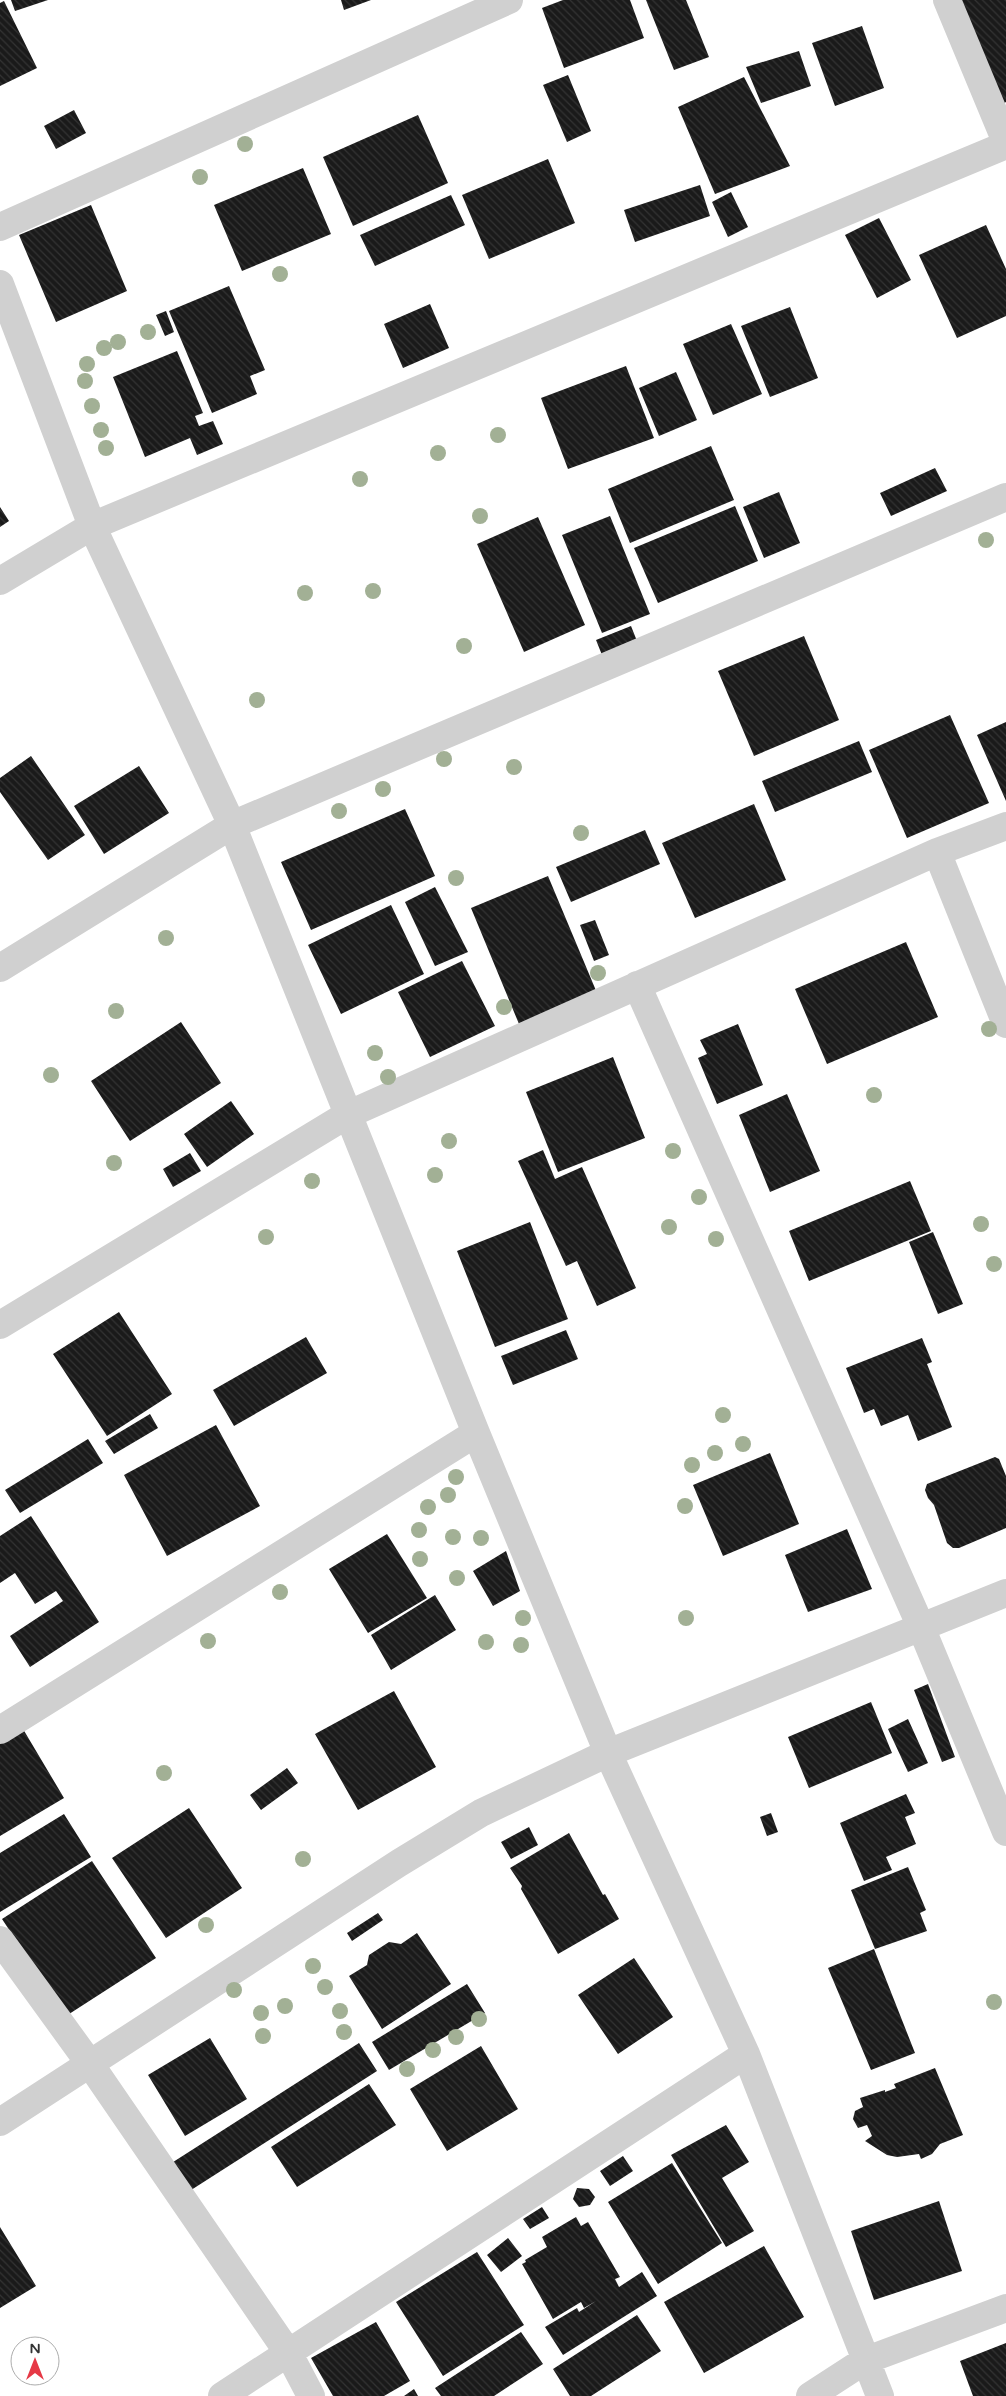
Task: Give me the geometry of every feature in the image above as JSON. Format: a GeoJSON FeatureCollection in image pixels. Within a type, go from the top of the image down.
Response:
{"type":"FeatureCollection","features":[{"type":"Feature","properties":{"kind":"street"},"geometry":{"type":"LineString","coordinates":[[0,227],[509,0]]}},
{"type":"Feature","properties":{"kind":"street"},"geometry":{"type":"LineString","coordinates":[[0,581],[92,526],[1006,144],[947,0]]}},
{"type":"Feature","properties":{"kind":"street"},"geometry":{"type":"LineString","coordinates":[[0,284],[92,526],[232,825],[347,1115],[608,1753],[746,2054],[864,2361],[880,2396]]}},
{"type":"Feature","properties":{"kind":"street"},"geometry":{"type":"LineString","coordinates":[[0,968],[232,825],[1006,497]]}},
{"type":"Feature","properties":{"kind":"street"},"geometry":{"type":"LineString","coordinates":[[0,1325],[347,1115],[937,852],[1006,826]]}},
{"type":"Feature","properties":{"kind":"street"},"geometry":{"type":"LineString","coordinates":[[937,852],[1006,1024]]}},
{"type":"Feature","properties":{"kind":"street"},"geometry":{"type":"LineString","coordinates":[[637,985],[921,1626],[1006,1832]]}},
{"type":"Feature","properties":{"kind":"street"},"geometry":{"type":"LineString","coordinates":[[0,1730],[476,1432]]}},
{"type":"Feature","properties":{"kind":"street"},"geometry":{"type":"LineString","coordinates":[[0,2122],[390,1868],[481,1813],[608,1753],[1006,1593]]}},
{"type":"Feature","properties":{"kind":"street"},"geometry":{"type":"LineString","coordinates":[[0,1940],[90,2064],[289,2354],[311,2396]]}},
{"type":"Feature","properties":{"kind":"street"},"geometry":{"type":"LineString","coordinates":[[222,2396],[746,2054]]}},
{"type":"Feature","properties":{"kind":"street"},"geometry":{"type":"LineString","coordinates":[[810,2396],[864,2361],[1006,2308]]}},
{"type":"Feature","properties":{"kind":"building"},"geometry":{"type":"Polygon","coordinates":[[[11,0],[48,0],[15,11],[11,0]]]}},
{"type":"Feature","properties":{"kind":"building"},"geometry":{"type":"Polygon","coordinates":[[[341,0],[371,0],[344,10],[341,0]]]}},
{"type":"Feature","properties":{"kind":"building"},"geometry":{"type":"Polygon","coordinates":[[[563,0],[630,0],[644,38],[564,68],[542,8],[563,0]]]}},
{"type":"Feature","properties":{"kind":"building"},"geometry":{"type":"Polygon","coordinates":[[[646,0],[686,0],[709,57],[674,70],[646,0]]]}},
{"type":"Feature","properties":{"kind":"building"},"geometry":{"type":"Polygon","coordinates":[[[952,0],[1006,0],[1006,102],[999,106],[952,0]]]}},
{"type":"Feature","properties":{"kind":"building"},"geometry":{"type":"Polygon","coordinates":[[[4,1],[37,68],[0,86],[0,3],[4,1]]]}},
{"type":"Feature","properties":{"kind":"building"},"geometry":{"type":"Polygon","coordinates":[[[862,26],[884,88],[835,106],[812,43],[862,26]]]}},
{"type":"Feature","properties":{"kind":"building"},"geometry":{"type":"Polygon","coordinates":[[[799,51],[811,86],[761,103],[746,67],[799,51]]]}},
{"type":"Feature","properties":{"kind":"building"},"geometry":{"type":"Polygon","coordinates":[[[568,75],[591,131],[567,142],[543,85],[568,75]]]}},
{"type":"Feature","properties":{"kind":"building"},"geometry":{"type":"Polygon","coordinates":[[[744,77],[790,166],[715,194],[678,107],[744,77]]]}},
{"type":"Feature","properties":{"kind":"building"},"geometry":{"type":"Polygon","coordinates":[[[74,110],[86,133],[56,149],[44,126],[74,110]]]}},
{"type":"Feature","properties":{"kind":"building"},"geometry":{"type":"Polygon","coordinates":[[[418,115],[448,183],[353,226],[323,157],[418,115]]]}},
{"type":"Feature","properties":{"kind":"building"},"geometry":{"type":"Polygon","coordinates":[[[548,159],[575,223],[489,259],[462,195],[548,159]]]}},
{"type":"Feature","properties":{"kind":"building"},"geometry":{"type":"Polygon","coordinates":[[[303,168],[331,234],[242,271],[214,205],[303,168]]]}},
{"type":"Feature","properties":{"kind":"building"},"geometry":{"type":"Polygon","coordinates":[[[700,185],[710,216],[635,242],[624,210],[700,185]]]}},
{"type":"Feature","properties":{"kind":"building"},"geometry":{"type":"Polygon","coordinates":[[[731,192],[748,227],[728,237],[712,202],[731,192]]]}},
{"type":"Feature","properties":{"kind":"building"},"geometry":{"type":"Polygon","coordinates":[[[451,195],[465,225],[375,266],[360,235],[451,195]]]}},
{"type":"Feature","properties":{"kind":"building"},"geometry":{"type":"Polygon","coordinates":[[[91,205],[127,291],[56,322],[19,235],[91,205]]]}},
{"type":"Feature","properties":{"kind":"building"},"geometry":{"type":"Polygon","coordinates":[[[879,218],[911,280],[877,298],[845,235],[879,218]]]}},
{"type":"Feature","properties":{"kind":"building"},"geometry":{"type":"Polygon","coordinates":[[[986,225],[1006,269],[1006,316],[957,338],[919,255],[986,225]]]}},
{"type":"Feature","properties":{"kind":"building"},"geometry":{"type":"Polygon","coordinates":[[[229,286],[265,370],[250,376],[257,394],[212,413],[169,311],[229,286]]]}},
{"type":"Feature","properties":{"kind":"building"},"geometry":{"type":"Polygon","coordinates":[[[430,304],[449,348],[403,368],[384,324],[430,304]]]}},
{"type":"Feature","properties":{"kind":"building"},"geometry":{"type":"Polygon","coordinates":[[[790,307],[818,378],[770,397],[741,326],[790,307]]]}},
{"type":"Feature","properties":{"kind":"building"},"geometry":{"type":"Polygon","coordinates":[[[166,311],[174,332],[165,336],[156,315],[166,311]]]}},
{"type":"Feature","properties":{"kind":"building"},"geometry":{"type":"Polygon","coordinates":[[[731,324],[762,394],[713,415],[683,344],[731,324]]]}},
{"type":"Feature","properties":{"kind":"building"},"geometry":{"type":"Polygon","coordinates":[[[177,351],[203,413],[195,416],[199,426],[213,421],[223,444],[197,455],[190,438],[145,457],[113,377],[177,351]]]}},
{"type":"Feature","properties":{"kind":"building"},"geometry":{"type":"Polygon","coordinates":[[[626,366],[654,438],[568,469],[541,398],[626,366]]]}},
{"type":"Feature","properties":{"kind":"building"},"geometry":{"type":"Polygon","coordinates":[[[676,372],[697,420],[659,436],[639,388],[676,372]]]}},
{"type":"Feature","properties":{"kind":"building"},"geometry":{"type":"Polygon","coordinates":[[[711,446],[734,500],[630,543],[608,489],[711,446]]]}},
{"type":"Feature","properties":{"kind":"building"},"geometry":{"type":"Polygon","coordinates":[[[935,468],[947,491],[891,516],[880,493],[935,468]]]}},
{"type":"Feature","properties":{"kind":"building"},"geometry":{"type":"Polygon","coordinates":[[[779,492],[800,543],[764,558],[743,507],[779,492]]]}},
{"type":"Feature","properties":{"kind":"building"},"geometry":{"type":"Polygon","coordinates":[[[735,506],[758,561],[658,603],[634,548],[735,506]]]}},
{"type":"Feature","properties":{"kind":"building"},"geometry":{"type":"Polygon","coordinates":[[[0,507],[9,521],[0,527],[0,507]]]}},
{"type":"Feature","properties":{"kind":"building"},"geometry":{"type":"Polygon","coordinates":[[[610,516],[650,614],[602,633],[562,535],[610,516]]]}},
{"type":"Feature","properties":{"kind":"building"},"geometry":{"type":"Polygon","coordinates":[[[538,517],[585,625],[524,652],[477,544],[538,517]]]}},
{"type":"Feature","properties":{"kind":"building"},"geometry":{"type":"Polygon","coordinates":[[[631,626],[637,641],[602,655],[596,640],[631,626]]]}},
{"type":"Feature","properties":{"kind":"building"},"geometry":{"type":"Polygon","coordinates":[[[804,636],[839,720],[754,756],[718,671],[804,636]]]}},
{"type":"Feature","properties":{"kind":"building"},"geometry":{"type":"Polygon","coordinates":[[[950,715],[989,803],[907,838],[869,750],[950,715]]]}},
{"type":"Feature","properties":{"kind":"building"},"geometry":{"type":"Polygon","coordinates":[[[1006,722],[1006,801],[977,735],[1006,722]]]}},
{"type":"Feature","properties":{"kind":"building"},"geometry":{"type":"Polygon","coordinates":[[[859,741],[872,772],[775,812],[762,781],[859,741]]]}},
{"type":"Feature","properties":{"kind":"building"},"geometry":{"type":"Polygon","coordinates":[[[31,756],[85,835],[48,860],[0,792],[0,778],[31,756]]]}},
{"type":"Feature","properties":{"kind":"building"},"geometry":{"type":"Polygon","coordinates":[[[139,766],[169,813],[104,854],[74,806],[139,766]]]}},
{"type":"Feature","properties":{"kind":"building"},"geometry":{"type":"Polygon","coordinates":[[[754,804],[786,880],[695,918],[662,843],[754,804]]]}},
{"type":"Feature","properties":{"kind":"building"},"geometry":{"type":"Polygon","coordinates":[[[405,809],[435,876],[311,930],[281,862],[405,809]]]}},
{"type":"Feature","properties":{"kind":"building"},"geometry":{"type":"Polygon","coordinates":[[[645,830],[660,864],[571,902],[556,867],[645,830]]]}},
{"type":"Feature","properties":{"kind":"building"},"geometry":{"type":"Polygon","coordinates":[[[548,876],[597,993],[519,1024],[471,908],[548,876]]]}},
{"type":"Feature","properties":{"kind":"building"},"geometry":{"type":"Polygon","coordinates":[[[435,887],[468,952],[435,966],[405,902],[435,887]]]}},
{"type":"Feature","properties":{"kind":"building"},"geometry":{"type":"Polygon","coordinates":[[[391,905],[424,974],[341,1014],[308,945],[391,905]]]}},
{"type":"Feature","properties":{"kind":"building"},"geometry":{"type":"Polygon","coordinates":[[[595,920],[609,955],[594,961],[580,925],[595,920]]]}},
{"type":"Feature","properties":{"kind":"building"},"geometry":{"type":"Polygon","coordinates":[[[906,942],[938,1017],[827,1064],[795,989],[906,942]]]}},
{"type":"Feature","properties":{"kind":"building"},"geometry":{"type":"Polygon","coordinates":[[[462,961],[495,1026],[430,1057],[398,992],[462,961]]]}},
{"type":"Feature","properties":{"kind":"building"},"geometry":{"type":"Polygon","coordinates":[[[181,1022],[221,1083],[130,1141],[91,1081],[181,1022]]]}},
{"type":"Feature","properties":{"kind":"building"},"geometry":{"type":"Polygon","coordinates":[[[738,1024],[763,1085],[717,1104],[698,1058],[707,1054],[700,1040],[738,1024]]]}},
{"type":"Feature","properties":{"kind":"building"},"geometry":{"type":"Polygon","coordinates":[[[613,1057],[645,1138],[558,1172],[526,1092],[613,1057]]]}},
{"type":"Feature","properties":{"kind":"building"},"geometry":{"type":"Polygon","coordinates":[[[787,1094],[820,1171],[770,1192],[739,1115],[787,1094]]]}},
{"type":"Feature","properties":{"kind":"building"},"geometry":{"type":"Polygon","coordinates":[[[231,1101],[254,1134],[207,1167],[184,1134],[231,1101]]]}},
{"type":"Feature","properties":{"kind":"building"},"geometry":{"type":"Polygon","coordinates":[[[543,1150],[555,1179],[582,1167],[636,1288],[597,1306],[577,1261],[566,1266],[518,1161],[543,1150]]]}},
{"type":"Feature","properties":{"kind":"building"},"geometry":{"type":"Polygon","coordinates":[[[190,1153],[201,1171],[173,1187],[163,1169],[190,1153]]]}},
{"type":"Feature","properties":{"kind":"building"},"geometry":{"type":"Polygon","coordinates":[[[910,1181],[931,1231],[809,1281],[789,1231],[910,1181]]]}},
{"type":"Feature","properties":{"kind":"building"},"geometry":{"type":"Polygon","coordinates":[[[530,1222],[568,1319],[495,1347],[457,1251],[530,1222]]]}},
{"type":"Feature","properties":{"kind":"building"},"geometry":{"type":"Polygon","coordinates":[[[933,1232],[963,1304],[938,1314],[909,1242],[933,1232]]]}},
{"type":"Feature","properties":{"kind":"building"},"geometry":{"type":"Polygon","coordinates":[[[119,1312],[172,1394],[107,1436],[53,1354],[119,1312]]]}},
{"type":"Feature","properties":{"kind":"building"},"geometry":{"type":"Polygon","coordinates":[[[566,1330],[578,1359],[513,1385],[501,1356],[566,1330]]]}},
{"type":"Feature","properties":{"kind":"building"},"geometry":{"type":"Polygon","coordinates":[[[306,1337],[327,1373],[234,1426],[213,1390],[306,1337]]]}},
{"type":"Feature","properties":{"kind":"building"},"geometry":{"type":"Polygon","coordinates":[[[922,1338],[932,1362],[927,1364],[952,1427],[918,1441],[908,1415],[881,1426],[874,1409],[864,1413],[846,1368],[922,1338]]]}},
{"type":"Feature","properties":{"kind":"building"},"geometry":{"type":"Polygon","coordinates":[[[150,1414],[158,1428],[114,1454],[105,1441],[150,1414]]]}},
{"type":"Feature","properties":{"kind":"building"},"geometry":{"type":"Polygon","coordinates":[[[216,1425],[260,1506],[167,1556],[124,1475],[216,1425]]]}},
{"type":"Feature","properties":{"kind":"building"},"geometry":{"type":"Polygon","coordinates":[[[88,1439],[103,1463],[20,1513],[5,1490],[88,1439]]]}},
{"type":"Feature","properties":{"kind":"building"},"geometry":{"type":"Polygon","coordinates":[[[770,1453],[799,1524],[723,1556],[693,1485],[770,1453]]]}},
{"type":"Feature","properties":{"kind":"building"},"geometry":{"type":"Polygon","coordinates":[[[995,1457],[999,1459],[1006,1476],[1006,1528],[959,1548],[953,1548],[947,1543],[934,1505],[928,1498],[925,1490],[927,1484],[995,1457]]]}},
{"type":"Feature","properties":{"kind":"building"},"geometry":{"type":"Polygon","coordinates":[[[31,1516],[99,1622],[30,1667],[10,1636],[63,1601],[56,1591],[35,1604],[15,1573],[0,1583],[0,1536],[31,1516]]]}},
{"type":"Feature","properties":{"kind":"building"},"geometry":{"type":"Polygon","coordinates":[[[847,1529],[872,1589],[808,1612],[785,1555],[847,1529]]]}},
{"type":"Feature","properties":{"kind":"building"},"geometry":{"type":"Polygon","coordinates":[[[387,1534],[427,1598],[368,1633],[329,1569],[387,1534]]]}},
{"type":"Feature","properties":{"kind":"building"},"geometry":{"type":"Polygon","coordinates":[[[506,1551],[520,1591],[493,1606],[473,1571],[506,1551]]]}},
{"type":"Feature","properties":{"kind":"building"},"geometry":{"type":"Polygon","coordinates":[[[435,1595],[456,1630],[391,1670],[371,1635],[435,1595]]]}},
{"type":"Feature","properties":{"kind":"building"},"geometry":{"type":"Polygon","coordinates":[[[928,1684],[955,1757],[942,1762],[914,1690],[928,1684]]]}},
{"type":"Feature","properties":{"kind":"building"},"geometry":{"type":"Polygon","coordinates":[[[394,1691],[436,1767],[358,1810],[315,1734],[394,1691]]]}},
{"type":"Feature","properties":{"kind":"building"},"geometry":{"type":"Polygon","coordinates":[[[871,1702],[892,1753],[809,1788],[788,1737],[871,1702]]]}},
{"type":"Feature","properties":{"kind":"building"},"geometry":{"type":"Polygon","coordinates":[[[908,1719],[928,1763],[908,1772],[888,1729],[908,1719]]]}},
{"type":"Feature","properties":{"kind":"building"},"geometry":{"type":"Polygon","coordinates":[[[23,1729],[64,1798],[0,1836],[0,1743],[23,1729]]]}},
{"type":"Feature","properties":{"kind":"building"},"geometry":{"type":"Polygon","coordinates":[[[287,1768],[298,1783],[261,1810],[250,1795],[287,1768]]]}},
{"type":"Feature","properties":{"kind":"building"},"geometry":{"type":"Polygon","coordinates":[[[906,1794],[915,1813],[905,1817],[916,1844],[886,1857],[892,1870],[864,1881],[840,1823],[906,1794]]]}},
{"type":"Feature","properties":{"kind":"building"},"geometry":{"type":"Polygon","coordinates":[[[189,1808],[242,1888],[166,1938],[112,1858],[189,1808]]]}},
{"type":"Feature","properties":{"kind":"building"},"geometry":{"type":"Polygon","coordinates":[[[771,1813],[778,1832],[767,1836],[760,1817],[771,1813]]]}},
{"type":"Feature","properties":{"kind":"building"},"geometry":{"type":"Polygon","coordinates":[[[64,1814],[91,1857],[0,1912],[0,1853],[64,1814]]]}},
{"type":"Feature","properties":{"kind":"building"},"geometry":{"type":"Polygon","coordinates":[[[529,1827],[538,1845],[511,1859],[501,1842],[529,1827]]]}},
{"type":"Feature","properties":{"kind":"building"},"geometry":{"type":"Polygon","coordinates":[[[569,1833],[603,1895],[605,1894],[619,1919],[558,1954],[521,1889],[522,1886],[510,1868],[569,1833]]]}},
{"type":"Feature","properties":{"kind":"building"},"geometry":{"type":"Polygon","coordinates":[[[92,1861],[156,1958],[66,2016],[2,1919],[92,1861]]]}},
{"type":"Feature","properties":{"kind":"building"},"geometry":{"type":"Polygon","coordinates":[[[908,1867],[926,1910],[920,1913],[927,1931],[875,1949],[851,1890],[908,1867]]]}},
{"type":"Feature","properties":{"kind":"building"},"geometry":{"type":"Polygon","coordinates":[[[378,1913],[383,1920],[352,1941],[347,1933],[378,1913]]]}},
{"type":"Feature","properties":{"kind":"building"},"geometry":{"type":"Polygon","coordinates":[[[417,1933],[451,1984],[382,2029],[349,1976],[367,1965],[369,1955],[389,1942],[401,1944],[417,1933]]]}},
{"type":"Feature","properties":{"kind":"building"},"geometry":{"type":"Polygon","coordinates":[[[874,1949],[915,2053],[871,2070],[828,1968],[874,1949]]]}},
{"type":"Feature","properties":{"kind":"building"},"geometry":{"type":"Polygon","coordinates":[[[634,1958],[673,2017],[618,2054],[578,1995],[634,1958]]]}},
{"type":"Feature","properties":{"kind":"building"},"geometry":{"type":"Polygon","coordinates":[[[467,1984],[485,2013],[389,2070],[372,2042],[467,1984]]]}},
{"type":"Feature","properties":{"kind":"building"},"geometry":{"type":"Polygon","coordinates":[[[210,2038],[247,2099],[185,2136],[148,2075],[210,2038]]]}},
{"type":"Feature","properties":{"kind":"building"},"geometry":{"type":"Polygon","coordinates":[[[359,2043],[377,2071],[188,2192],[170,2164],[359,2043]]]}},
{"type":"Feature","properties":{"kind":"building"},"geometry":{"type":"Polygon","coordinates":[[[481,2046],[518,2109],[447,2151],[410,2089],[481,2046]]]}},
{"type":"Feature","properties":{"kind":"building"},"geometry":{"type":"Polygon","coordinates":[[[935,2068],[963,2135],[940,2144],[932,2154],[921,2159],[919,2154],[897,2157],[887,2155],[865,2141],[872,2136],[867,2125],[858,2128],[853,2119],[855,2111],[863,2107],[860,2098],[896,2088],[894,2084],[935,2068]]]}},
{"type":"Feature","properties":{"kind":"building"},"geometry":{"type":"Polygon","coordinates":[[[369,2084],[396,2125],[297,2187],[271,2147],[369,2084]]]}},
{"type":"Feature","properties":{"kind":"building"},"geometry":{"type":"Polygon","coordinates":[[[726,2125],[749,2162],[722,2178],[754,2231],[726,2247],[671,2155],[726,2125]]]}},
{"type":"Feature","properties":{"kind":"building"},"geometry":{"type":"Polygon","coordinates":[[[623,2156],[633,2171],[610,2186],[600,2171],[623,2156]]]}},
{"type":"Feature","properties":{"kind":"building"},"geometry":{"type":"Polygon","coordinates":[[[672,2163],[722,2243],[658,2284],[608,2202],[672,2163]]]}},
{"type":"Feature","properties":{"kind":"building"},"geometry":{"type":"Polygon","coordinates":[[[577,2188],[589,2189],[595,2197],[590,2205],[579,2207],[573,2199],[577,2188]]]}},
{"type":"Feature","properties":{"kind":"building"},"geometry":{"type":"Polygon","coordinates":[[[939,2201],[962,2271],[874,2300],[851,2231],[939,2201]]]}},
{"type":"Feature","properties":{"kind":"building"},"geometry":{"type":"Polygon","coordinates":[[[542,2207],[549,2218],[530,2229],[523,2219],[542,2207]]]}},
{"type":"Feature","properties":{"kind":"building"},"geometry":{"type":"Polygon","coordinates":[[[576,2217],[581,2226],[588,2222],[620,2277],[615,2279],[619,2287],[642,2272],[657,2296],[563,2355],[545,2327],[577,2308],[579,2312],[596,2301],[584,2308],[581,2302],[553,2319],[522,2264],[526,2262],[525,2260],[547,2247],[542,2237],[576,2217]]]}},
{"type":"Feature","properties":{"kind":"building"},"geometry":{"type":"Polygon","coordinates":[[[0,2227],[36,2286],[0,2308],[0,2227]]]}},
{"type":"Feature","properties":{"kind":"building"},"geometry":{"type":"Polygon","coordinates":[[[508,2238],[522,2256],[501,2272],[487,2255],[508,2238]]]}},
{"type":"Feature","properties":{"kind":"building"},"geometry":{"type":"Polygon","coordinates":[[[764,2246],[804,2317],[704,2373],[664,2302],[764,2246]]]}},
{"type":"Feature","properties":{"kind":"building"},"geometry":{"type":"Polygon","coordinates":[[[477,2252],[524,2325],[443,2376],[396,2302],[477,2252]]]}},
{"type":"Feature","properties":{"kind":"building"},"geometry":{"type":"Polygon","coordinates":[[[637,2315],[661,2351],[591,2396],[570,2396],[553,2369],[637,2315]]]}},
{"type":"Feature","properties":{"kind":"building"},"geometry":{"type":"Polygon","coordinates":[[[376,2322],[410,2381],[384,2396],[333,2396],[311,2358],[376,2322]]]}},
{"type":"Feature","properties":{"kind":"building"},"geometry":{"type":"Polygon","coordinates":[[[521,2332],[543,2364],[494,2396],[441,2396],[435,2388],[521,2332]]]}},
{"type":"Feature","properties":{"kind":"building"},"geometry":{"type":"Polygon","coordinates":[[[1006,2343],[1006,2396],[973,2396],[960,2361],[1006,2343]]]}},
{"type":"Feature","properties":{"kind":"building"},"geometry":{"type":"Polygon","coordinates":[[[414,2389],[418,2396],[404,2396],[414,2389]]]}}]}
